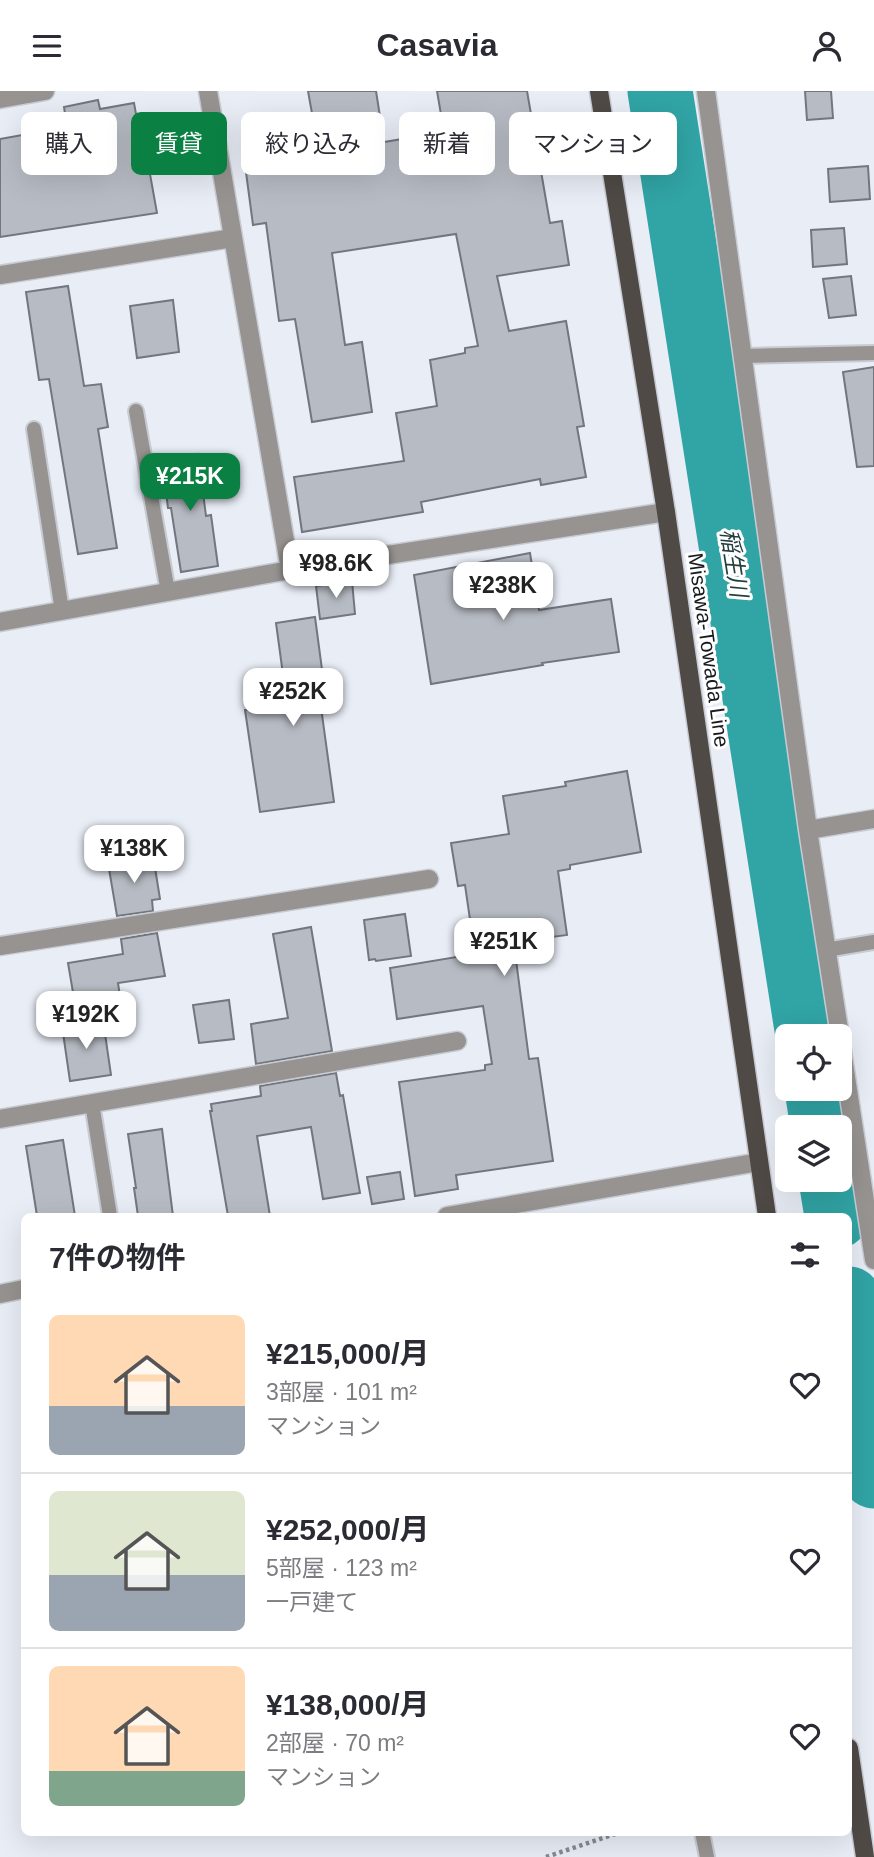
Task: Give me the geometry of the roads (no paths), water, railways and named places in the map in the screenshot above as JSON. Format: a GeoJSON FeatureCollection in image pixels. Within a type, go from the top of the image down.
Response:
{"type":"FeatureCollection","features":[{"type":"Feature","properties":{"kind":"main road","name":"Misawa-Towada Line"},"geometry":{"type":"LineString","coordinates":[[599,91],[666,512],[767,1213]]}},
{"type":"Feature","properties":{"kind":"main road"},"geometry":{"type":"LineString","coordinates":[[852,1768],[865,1857]]}},
{"type":"Feature","properties":{"kind":"street"},"geometry":{"type":"LineString","coordinates":[[0,99],[45,91]]}},
{"type":"Feature","properties":{"kind":"street"},"geometry":{"type":"LineString","coordinates":[[208,91],[290,570]]}},
{"type":"Feature","properties":{"kind":"street"},"geometry":{"type":"LineString","coordinates":[[706,91],[808,830],[838,1024]]}},
{"type":"Feature","properties":{"kind":"street"},"geometry":{"type":"LineString","coordinates":[[0,275],[233,238]]}},
{"type":"Feature","properties":{"kind":"street"},"geometry":{"type":"LineString","coordinates":[[0,622],[290,570],[666,512]]}},
{"type":"Feature","properties":{"kind":"street"},"geometry":{"type":"LineString","coordinates":[[808,830],[874,819]]}},
{"type":"Feature","properties":{"kind":"street"},"geometry":{"type":"LineString","coordinates":[[0,946],[429,879]]}},
{"type":"Feature","properties":{"kind":"street"},"geometry":{"type":"LineString","coordinates":[[0,1119],[457,1041]]}},
{"type":"Feature","properties":{"kind":"street"},"geometry":{"type":"LineString","coordinates":[[850,1101],[874,1260]]}},
{"type":"Feature","properties":{"kind":"street"},"geometry":{"type":"LineString","coordinates":[[465,1213],[759,1163]]}},
{"type":"Feature","properties":{"kind":"street"},"geometry":{"type":"LineString","coordinates":[[0,1294],[21,1290]]}},
{"type":"Feature","properties":{"kind":"lane"},"geometry":{"type":"LineString","coordinates":[[743,356],[874,353]]}},
{"type":"Feature","properties":{"kind":"lane"},"geometry":{"type":"LineString","coordinates":[[136,411],[168,592]]}},
{"type":"Feature","properties":{"kind":"lane"},"geometry":{"type":"LineString","coordinates":[[34,429],[62,611]]}},
{"type":"Feature","properties":{"kind":"lane"},"geometry":{"type":"LineString","coordinates":[[826,950],[874,942]]}},
{"type":"Feature","properties":{"kind":"lane"},"geometry":{"type":"LineString","coordinates":[[92,1104],[110,1213]]}},
{"type":"Feature","properties":{"kind":"lane"},"geometry":{"type":"LineString","coordinates":[[703,1836],[707,1857]]}},
{"type":"Feature","properties":{"kind":"waterway","name":"稲生川"},"geometry":{"type":"LineString","coordinates":[[660,91],[806,1024]]}},
{"type":"Feature","properties":{"kind":"waterway","name":"稲生川"},"geometry":{"type":"LineString","coordinates":[[819,1101],[821,1115]]}},
{"type":"Feature","properties":{"kind":"waterway","name":"稲生川"},"geometry":{"type":"LineString","coordinates":[[833,1192],[837,1213]]}},
{"type":"Feature","properties":{"kind":"waterway","name":"稲生川"},"geometry":{"type":"LineString","coordinates":[[852,1320],[874,1476]]}}]}
